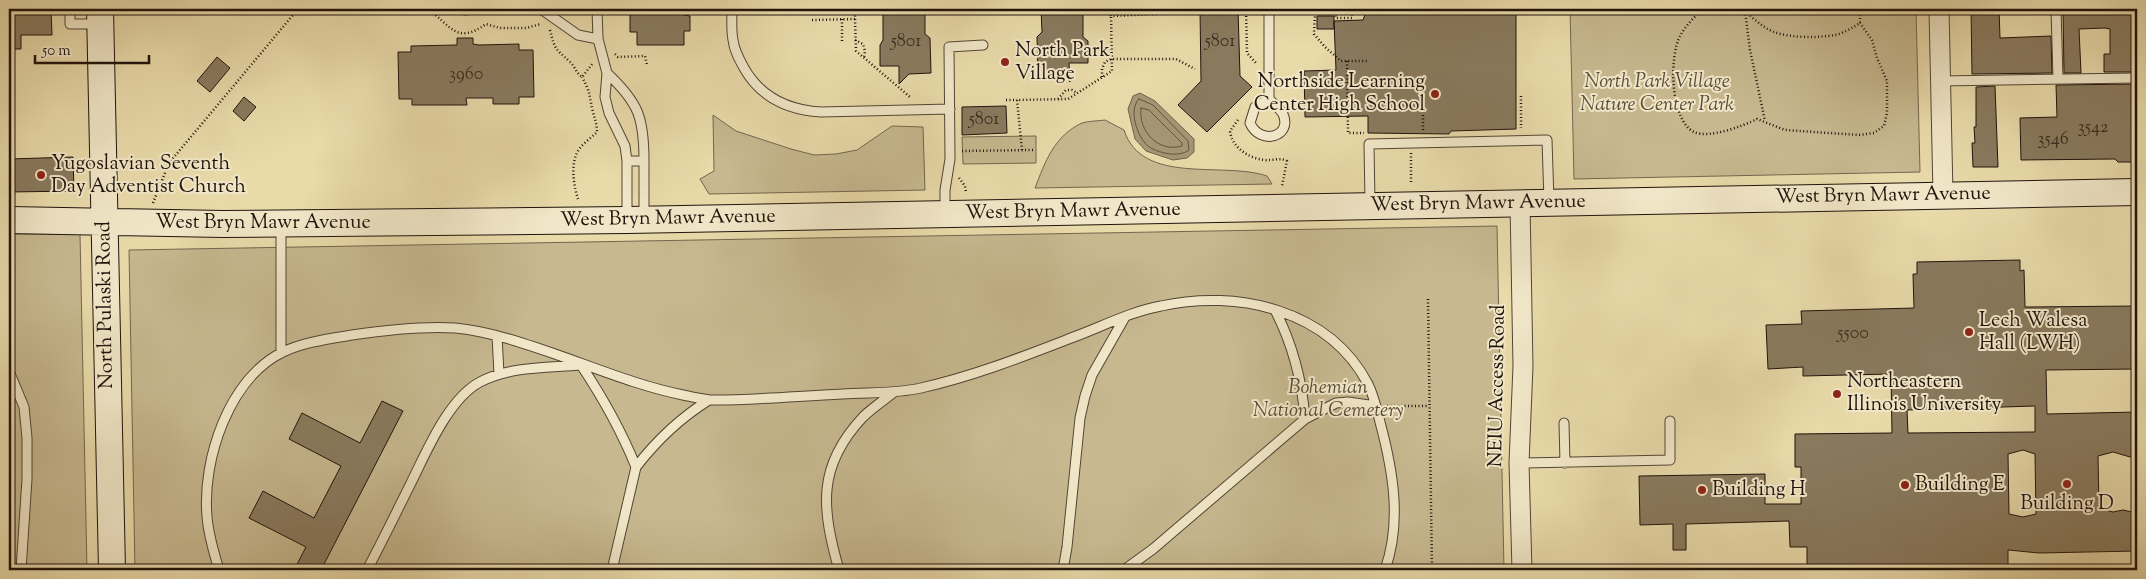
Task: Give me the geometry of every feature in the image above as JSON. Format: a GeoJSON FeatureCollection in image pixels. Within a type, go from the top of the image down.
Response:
{"type":"FeatureCollection","features":[{"type":"Feature","properties":{"kind":"street"},"geometry":{"type":"LineString","coordinates":[[1939,9],[1943,195]]}},
{"type":"Feature","properties":{"kind":"street","name":"North Pulaski Road"},"geometry":{"type":"LineString","coordinates":[[101,16],[112,570]]}},
{"type":"Feature","properties":{"kind":"street","name":"West Bryn Mawr Avenue"},"geometry":{"type":"LineString","coordinates":[[9,220],[281,224],[635,220],[2137,192]]}},
{"type":"Feature","properties":{"kind":"street","name":"NEIU Access Road"},"geometry":{"type":"LineString","coordinates":[[1520,203],[1522,366],[1519,463],[1522,570]]}},
{"type":"Feature","properties":{"kind":"lane"},"geometry":{"type":"LineString","coordinates":[[70,9],[70,24],[101,16]]}},
{"type":"Feature","properties":{"kind":"lane"},"geometry":{"type":"LineString","coordinates":[[541,9],[578,35],[598,39]]}},
{"type":"Feature","properties":{"kind":"lane"},"geometry":{"type":"LineString","coordinates":[[596,9],[598,39],[607,73],[604,97],[609,113],[625,146],[635,220]]}},
{"type":"Feature","properties":{"kind":"lane"},"geometry":{"type":"LineString","coordinates":[[732,9],[733,40],[737,56],[761,92],[778,103],[802,111],[821,112],[950,108]]}},
{"type":"Feature","properties":{"kind":"lane"},"geometry":{"type":"LineString","coordinates":[[1269,9],[1269,99],[1282,112],[1285,120],[1283,129],[1278,135],[1270,138],[1260,135],[1253,130],[1250,123],[1256,107],[1269,99]]}},
{"type":"Feature","properties":{"kind":"lane"},"geometry":{"type":"LineString","coordinates":[[2056,9],[2058,79]]}},
{"type":"Feature","properties":{"kind":"lane"},"geometry":{"type":"LineString","coordinates":[[945,214],[945,190],[950,151],[949,47],[983,45]]}},
{"type":"Feature","properties":{"kind":"lane"},"geometry":{"type":"LineString","coordinates":[[607,73],[624,89],[639,115],[643,129],[644,161],[635,220]]}},
{"type":"Feature","properties":{"kind":"lane"},"geometry":{"type":"LineString","coordinates":[[1940,81],[2137,78]]}},
{"type":"Feature","properties":{"kind":"lane"},"geometry":{"type":"LineString","coordinates":[[1370,206],[1369,144],[1547,140],[1549,203]]}},
{"type":"Feature","properties":{"kind":"lane"},"geometry":{"type":"LineString","coordinates":[[626,161],[644,161]]}},
{"type":"Feature","properties":{"kind":"lane"},"geometry":{"type":"LineString","coordinates":[[281,224],[281,352]]}},
{"type":"Feature","properties":{"kind":"lane"},"geometry":{"type":"LineString","coordinates":[[219,570],[207,517],[207,487],[214,445],[229,408],[254,373],[281,352],[319,340],[368,332],[427,327],[459,328],[497,336],[556,354],[636,383],[709,400],[893,393],[958,379],[1159,306],[1222,300],[1253,304],[1307,321],[1338,344],[1357,366],[1370,387],[1388,451],[1394,491],[1395,524],[1390,556],[1385,570]]}},
{"type":"Feature","properties":{"kind":"lane"},"geometry":{"type":"LineString","coordinates":[[1275,310],[1288,336],[1297,364],[1303,390],[1305,419]]}},
{"type":"Feature","properties":{"kind":"lane"},"geometry":{"type":"LineString","coordinates":[[1063,570],[1080,418],[1085,396],[1092,375],[1125,317]]}},
{"type":"Feature","properties":{"kind":"lane"},"geometry":{"type":"LineString","coordinates":[[497,336],[499,374]]}},
{"type":"Feature","properties":{"kind":"lane"},"geometry":{"type":"LineString","coordinates":[[367,570],[436,434],[452,409],[466,393],[479,382],[499,374],[581,364]]}},
{"type":"Feature","properties":{"kind":"lane"},"geometry":{"type":"LineString","coordinates":[[581,364],[624,437],[636,467]]}},
{"type":"Feature","properties":{"kind":"lane"},"geometry":{"type":"LineString","coordinates":[[9,371],[24,407],[27,438],[27,479],[21,570]]}},
{"type":"Feature","properties":{"kind":"lane"},"geometry":{"type":"LineString","coordinates":[[840,570],[830,538],[826,511],[828,478],[845,440],[864,416],[893,393]]}},
{"type":"Feature","properties":{"kind":"lane"},"geometry":{"type":"LineString","coordinates":[[612,570],[636,467],[655,442],[670,428],[709,400]]}},
{"type":"Feature","properties":{"kind":"lane"},"geometry":{"type":"LineString","coordinates":[[1124,570],[1167,537],[1305,419],[1336,403],[1348,402],[1376,406]]}},
{"type":"Feature","properties":{"kind":"lane"},"geometry":{"type":"LineString","coordinates":[[1519,463],[1670,460],[1670,421]]}},
{"type":"Feature","properties":{"kind":"lane"},"geometry":{"type":"LineString","coordinates":[[1564,423],[1565,462]]}},
{"type":"Feature","properties":{"kind":"path"},"geometry":{"type":"LineString","coordinates":[[153,205],[169,163],[298,9]]}},
{"type":"Feature","properties":{"kind":"path"},"geometry":{"type":"LineString","coordinates":[[427,9],[454,33],[464,34],[477,30],[486,24],[500,28],[526,28],[538,24],[546,24],[550,30],[554,47],[560,55],[570,62],[582,77],[591,93],[592,108],[597,122],[597,132],[582,146],[575,156],[573,174],[578,199]]}},
{"type":"Feature","properties":{"kind":"path"},"geometry":{"type":"LineString","coordinates":[[855,9],[856,51],[924,110]]}},
{"type":"Feature","properties":{"kind":"path"},"geometry":{"type":"LineString","coordinates":[[1006,100],[1068,99],[1112,70],[1110,16],[1107,9]]}},
{"type":"Feature","properties":{"kind":"path"},"geometry":{"type":"LineString","coordinates":[[1110,16],[1156,14],[1161,9]]}},
{"type":"Feature","properties":{"kind":"path"},"geometry":{"type":"LineString","coordinates":[[1313,9],[1315,13],[1314,34],[1325,47],[1341,61],[1367,61]]}},
{"type":"Feature","properties":{"kind":"path"},"geometry":{"type":"LineString","coordinates":[[1315,13],[1335,12],[1336,18],[1352,18],[1352,9]]}},
{"type":"Feature","properties":{"kind":"path"},"geometry":{"type":"LineString","coordinates":[[1702,9],[1680,35],[1674,57],[1676,102],[1683,122],[1694,132],[1704,134],[1738,128],[1757,119],[1785,130],[1859,135],[1874,134],[1884,126],[1887,113],[1887,81],[1872,40],[1860,23],[1860,9]]}},
{"type":"Feature","properties":{"kind":"path"},"geometry":{"type":"LineString","coordinates":[[1744,10],[1750,50],[1765,121]]}},
{"type":"Feature","properties":{"kind":"path"},"geometry":{"type":"LineString","coordinates":[[1744,10],[1772,31],[1787,34],[1835,35],[1860,23]]}},
{"type":"Feature","properties":{"kind":"path"},"geometry":{"type":"LineString","coordinates":[[842,19],[842,43]]}},
{"type":"Feature","properties":{"kind":"path"},"geometry":{"type":"LineString","coordinates":[[812,20],[854,19]]}},
{"type":"Feature","properties":{"kind":"path"},"geometry":{"type":"LineString","coordinates":[[855,40],[863,44],[864,58]]}},
{"type":"Feature","properties":{"kind":"path"},"geometry":{"type":"LineString","coordinates":[[582,77],[594,62],[614,52],[618,57],[645,56],[647,65]]}},
{"type":"Feature","properties":{"kind":"path"},"geometry":{"type":"LineString","coordinates":[[1102,77],[1102,68],[1105,62],[1112,59],[1176,59],[1195,69]]}},
{"type":"Feature","properties":{"kind":"path"},"geometry":{"type":"LineString","coordinates":[[1347,61],[1348,134],[1366,133]]}},
{"type":"Feature","properties":{"kind":"path"},"geometry":{"type":"LineString","coordinates":[[1058,100],[1066,90],[1072,90],[1077,93]]}},
{"type":"Feature","properties":{"kind":"path"},"geometry":{"type":"LineString","coordinates":[[1521,96],[1521,131]]}},
{"type":"Feature","properties":{"kind":"path"},"geometry":{"type":"LineString","coordinates":[[1018,100],[1022,150]]}},
{"type":"Feature","properties":{"kind":"path"},"geometry":{"type":"LineString","coordinates":[[1411,184],[1410,133],[1423,133],[1423,115]]}},
{"type":"Feature","properties":{"kind":"path"},"geometry":{"type":"LineString","coordinates":[[950,151],[1033,150]]}},
{"type":"Feature","properties":{"kind":"path"},"geometry":{"type":"LineString","coordinates":[[1428,299],[1432,570]]}},
{"type":"Feature","properties":{"kind":"path"},"geometry":{"type":"LineString","coordinates":[[1376,406],[1429,406]]}},
{"type":"Feature","properties":{"kind":"green space","name":"North Park Village Nature Center Park"},"geometry":{"type":"Polygon","coordinates":[[[1570,9],[1916,9],[1920,172],[1574,179],[1570,9]]]}},
{"type":"Feature","properties":{"kind":"green space"},"geometry":{"type":"Polygon","coordinates":[[[713,115],[736,131],[814,155],[836,154],[857,150],[892,126],[923,127],[925,190],[709,194],[700,179],[714,171],[713,115]]]}},
{"type":"Feature","properties":{"kind":"green space"},"geometry":{"type":"Polygon","coordinates":[[[1105,120],[1124,130],[1134,147],[1148,159],[1166,165],[1186,168],[1249,172],[1267,176],[1272,184],[1035,188],[1047,159],[1057,142],[1064,135],[1082,123],[1105,120]]]}},
{"type":"Feature","properties":{"kind":"green space"},"geometry":{"type":"Polygon","coordinates":[[[1036,136],[1036,163],[963,164],[962,137],[1036,136]]]}},
{"type":"Feature","properties":{"kind":"green space","name":"Bohemian National Cemetery"},"geometry":{"type":"Polygon","coordinates":[[[1497,226],[1504,570],[135,570],[129,250],[1497,226]]]}},
{"type":"Feature","properties":{"kind":"green space"},"geometry":{"type":"Polygon","coordinates":[[[9,234],[80,234],[87,570],[9,570],[9,234]]]}},
{"type":"Feature","properties":{"kind":"water"},"geometry":{"type":"Polygon","coordinates":[[[1140,93],[1155,101],[1194,139],[1194,152],[1187,158],[1173,160],[1146,151],[1135,139],[1128,109],[1133,96],[1140,93]]]}},
{"type":"Feature","properties":{"kind":"building"},"geometry":{"type":"Polygon","coordinates":[[[9,9],[51,9],[52,35],[21,35],[21,49],[9,49],[9,9]]]}},
{"type":"Feature","properties":{"kind":"building"},"geometry":{"type":"Polygon","coordinates":[[[630,9],[684,9],[684,15],[690,16],[690,31],[684,31],[684,45],[637,45],[637,32],[630,32],[630,9]]]}},
{"type":"Feature","properties":{"kind":"building"},"geometry":{"type":"Polygon","coordinates":[[[883,9],[925,9],[925,34],[930,38],[931,73],[909,74],[899,84],[899,66],[880,66],[880,45],[883,40],[883,9]]]}},
{"type":"Feature","properties":{"kind":"building"},"geometry":{"type":"Polygon","coordinates":[[[1041,9],[1083,9],[1083,37],[1088,41],[1088,63],[1069,63],[1070,82],[1060,71],[1038,72],[1037,37],[1042,32],[1041,9]]]}},
{"type":"Feature","properties":{"kind":"building"},"geometry":{"type":"Polygon","coordinates":[[[1200,9],[1238,9],[1240,76],[1252,87],[1207,132],[1178,105],[1201,81],[1200,9]]]}},
{"type":"Feature","properties":{"kind":"building"},"geometry":{"type":"Polygon","coordinates":[[[1367,9],[1516,9],[1516,129],[1451,131],[1449,134],[1368,133],[1368,116],[1305,117],[1304,71],[1336,70],[1334,21],[1363,20],[1367,9]]]}},
{"type":"Feature","properties":{"kind":"building"},"geometry":{"type":"Polygon","coordinates":[[[1971,9],[1999,9],[2000,38],[2051,36],[2052,73],[1972,74],[1971,9]]]}},
{"type":"Feature","properties":{"kind":"building"},"geometry":{"type":"Polygon","coordinates":[[[2063,9],[2119,9],[2122,11],[2133,11],[2133,34],[2137,34],[2137,72],[2104,72],[2104,54],[2110,54],[2110,29],[2105,28],[2079,29],[2081,73],[2064,73],[2063,9]]]}},
{"type":"Feature","properties":{"kind":"building"},"geometry":{"type":"Polygon","coordinates":[[[1317,16],[1334,16],[1334,29],[1317,29],[1317,16]]]}},
{"type":"Feature","properties":{"kind":"building"},"geometry":{"type":"Polygon","coordinates":[[[457,38],[473,38],[473,44],[479,45],[519,44],[519,50],[533,50],[534,97],[519,97],[519,104],[493,104],[493,98],[466,98],[467,105],[412,105],[412,99],[399,99],[398,52],[411,52],[411,46],[457,45],[457,38]]]}},
{"type":"Feature","properties":{"kind":"building"},"geometry":{"type":"Polygon","coordinates":[[[217,57],[230,68],[210,92],[197,81],[217,57]]]}},
{"type":"Feature","properties":{"kind":"building"},"geometry":{"type":"Polygon","coordinates":[[[2137,84],[2137,162],[2118,162],[2115,159],[2021,160],[2020,118],[2057,117],[2056,85],[2137,84]]]}},
{"type":"Feature","properties":{"kind":"building"},"geometry":{"type":"Polygon","coordinates":[[[1995,86],[1998,167],[1973,167],[1972,143],[1975,143],[1976,87],[1995,86]]]}},
{"type":"Feature","properties":{"kind":"building"},"geometry":{"type":"Polygon","coordinates":[[[244,97],[256,107],[244,121],[233,111],[244,97]]]}},
{"type":"Feature","properties":{"kind":"building"},"geometry":{"type":"Polygon","coordinates":[[[1006,106],[1007,133],[962,135],[962,107],[1006,106]]]}},
{"type":"Feature","properties":{"kind":"building","name":"Yugoslavian Seventh Day Adventist Church"},"geometry":{"type":"Polygon","coordinates":[[[73,157],[74,191],[9,192],[9,159],[73,157]]]}},
{"type":"Feature","properties":{"kind":"building"},"geometry":{"type":"Polygon","coordinates":[[[2020,260],[2020,271],[2024,270],[2025,307],[2137,306],[2137,369],[2046,370],[2047,414],[2137,412],[2137,456],[2130,457],[2113,452],[2098,456],[2099,508],[2113,512],[2123,510],[2137,513],[2137,551],[2039,553],[2008,550],[2008,570],[1807,570],[1807,547],[1790,547],[1789,521],[1686,524],[1686,550],[1673,550],[1673,524],[1640,525],[1639,476],[1765,474],[1765,504],[1801,504],[1801,467],[1795,467],[1795,434],[1892,433],[1891,374],[1803,376],[1803,367],[1768,369],[1766,325],[1802,324],[1801,311],[1914,308],[1913,274],[1917,274],[1917,262],[2020,260]],[[2035,406],[1907,410],[1908,433],[2035,432],[2035,406]],[[2023,450],[2008,454],[2009,514],[2023,517],[2036,514],[2035,454],[2023,450]]]}},
{"type":"Feature","properties":{"kind":"building"},"geometry":{"type":"Polygon","coordinates":[[[382,401],[403,411],[321,570],[294,570],[306,547],[249,518],[263,491],[314,518],[341,466],[289,439],[302,413],[360,443],[382,401]]]}},
{"type":"Feature","properties":{"kind":"place","name":"North Park Village"},"geometry":{"type":"Point","coordinates":[1005,62]}},
{"type":"Feature","properties":{"kind":"place","name":"Northside Learning Center High School"},"geometry":{"type":"Point","coordinates":[1435,94]}},
{"type":"Feature","properties":{"kind":"place","name":"Yugoslavian Seventh Day Adventist Church"},"geometry":{"type":"Point","coordinates":[41,175]}},
{"type":"Feature","properties":{"kind":"place","name":"Lech Walesa Hall (LWH)"},"geometry":{"type":"Point","coordinates":[1969,332]}},
{"type":"Feature","properties":{"kind":"place","name":"Northeastern Illinois University"},"geometry":{"type":"Point","coordinates":[1837,394]}},
{"type":"Feature","properties":{"kind":"place","name":"Building D"},"geometry":{"type":"Point","coordinates":[2067,484]}},
{"type":"Feature","properties":{"kind":"place","name":"Building E"},"geometry":{"type":"Point","coordinates":[1905,485]}},
{"type":"Feature","properties":{"kind":"place","name":"Building H"},"geometry":{"type":"Point","coordinates":[1702,490]}}]}
